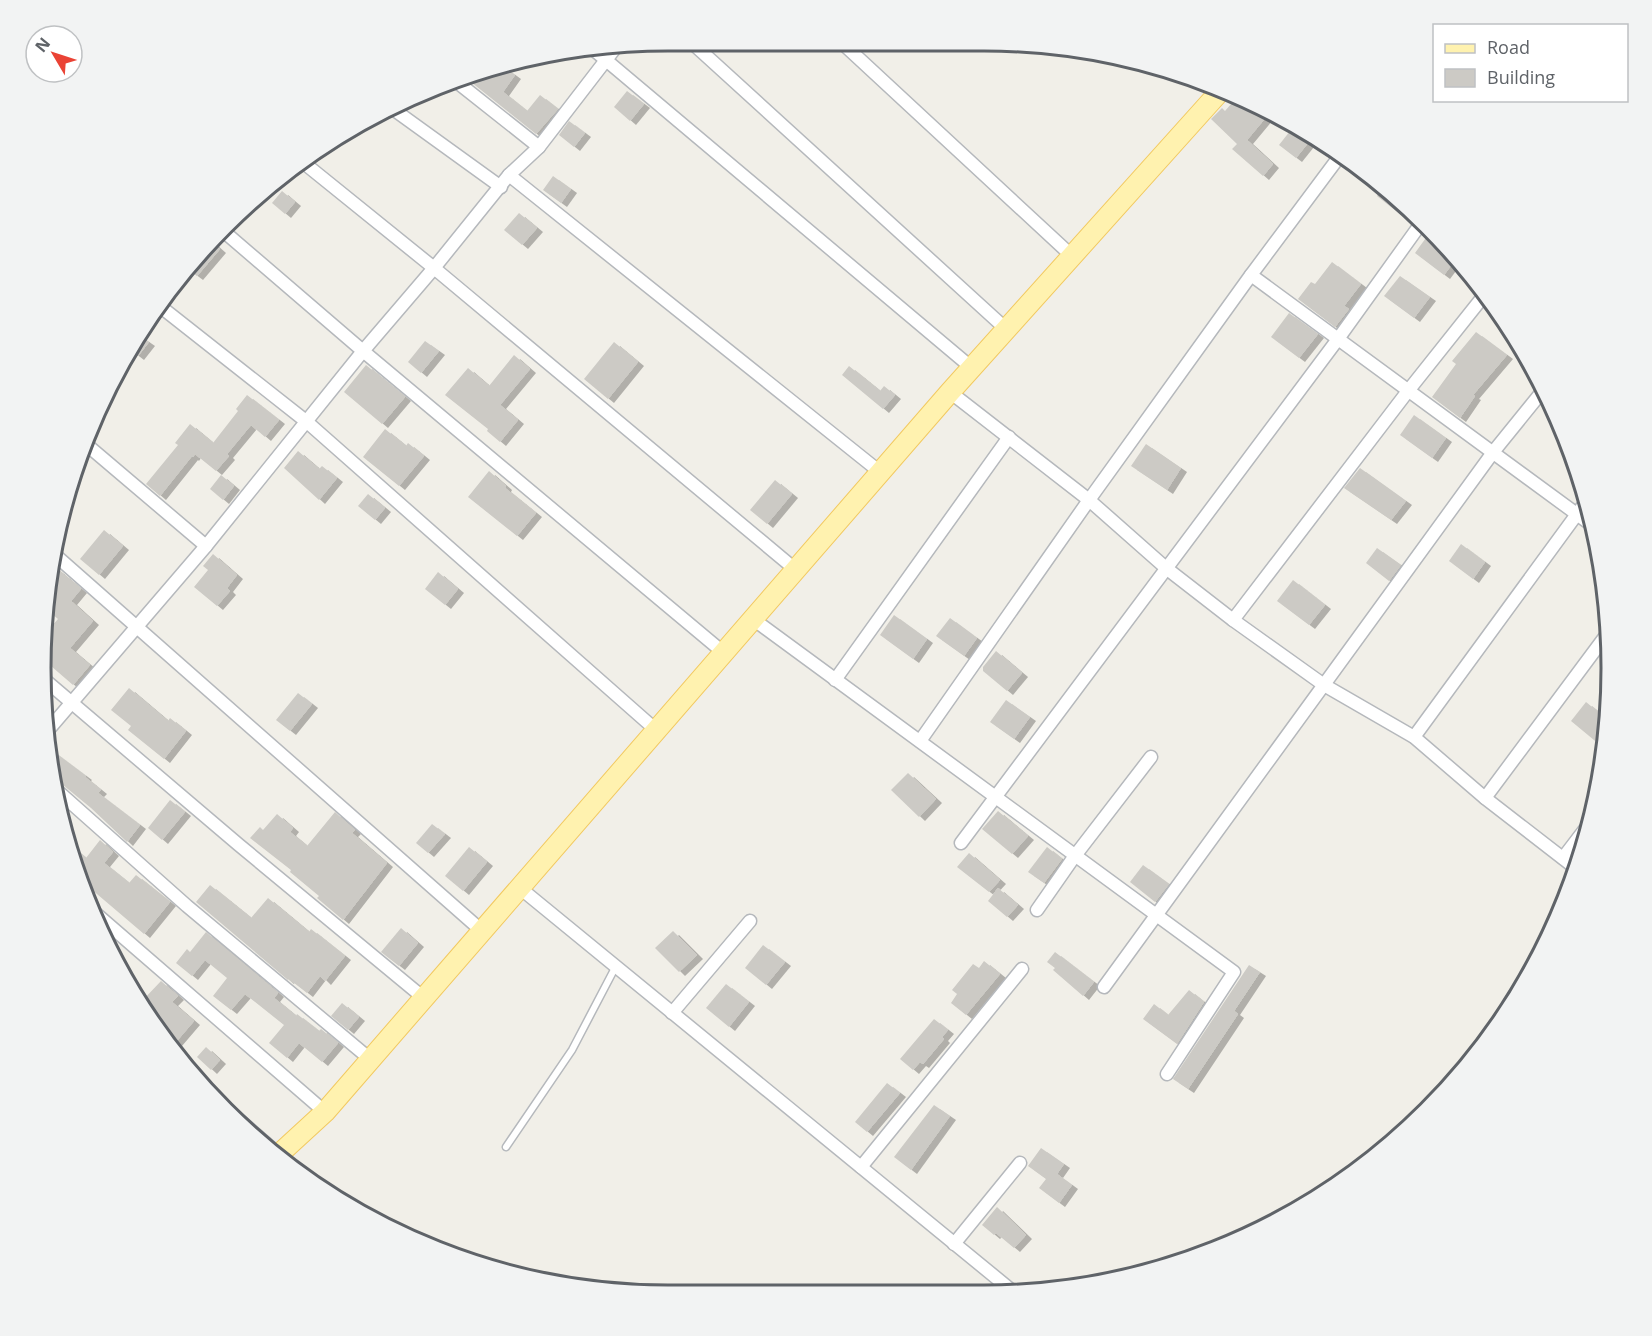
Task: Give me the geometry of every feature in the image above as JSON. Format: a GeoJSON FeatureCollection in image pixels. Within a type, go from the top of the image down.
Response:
{"type":"FeatureCollection","features":[{"type":"Feature","properties":{"kind":"main road"},"geometry":{"type":"LineString","coordinates":[[283,1150],[325,1112],[425,999],[950,392],[1216,96]]}},
{"type":"Feature","properties":{"kind":"street"},"geometry":{"type":"LineString","coordinates":[[701,51],[1006,330]]}},
{"type":"Feature","properties":{"kind":"street"},"geometry":{"type":"LineString","coordinates":[[851,51],[1072,256]]}},
{"type":"Feature","properties":{"kind":"street"},"geometry":{"type":"LineString","coordinates":[[53,723],[206,546],[509,175],[539,147],[611,54]]}},
{"type":"Feature","properties":{"kind":"street"},"geometry":{"type":"LineString","coordinates":[[601,55],[972,368]]}},
{"type":"Feature","properties":{"kind":"street"},"geometry":{"type":"LineString","coordinates":[[463,87],[539,147]]}},
{"type":"Feature","properties":{"kind":"street"},"geometry":{"type":"LineString","coordinates":[[399,113],[501,187]]}},
{"type":"Feature","properties":{"kind":"street"},"geometry":{"type":"LineString","coordinates":[[920,741],[1251,274],[1336,161]]}},
{"type":"Feature","properties":{"kind":"street"},"geometry":{"type":"LineString","coordinates":[[309,167],[435,268],[796,570]]}},
{"type":"Feature","properties":{"kind":"street"},"geometry":{"type":"LineString","coordinates":[[509,175],[880,472]]}},
{"type":"Feature","properties":{"kind":"street"},"geometry":{"type":"LineString","coordinates":[[961,843],[1338,339],[1417,229]]}},
{"type":"Feature","properties":{"kind":"street"},"geometry":{"type":"LineString","coordinates":[[229,236],[724,653]]}},
{"type":"Feature","properties":{"kind":"street"},"geometry":{"type":"LineString","coordinates":[[1251,274],[1582,517]]}},
{"type":"Feature","properties":{"kind":"street"},"geometry":{"type":"LineString","coordinates":[[1233,620],[1480,301]]}},
{"type":"Feature","properties":{"kind":"street"},"geometry":{"type":"LineString","coordinates":[[166,311],[307,422],[656,730]]}},
{"type":"Feature","properties":{"kind":"street"},"geometry":{"type":"LineString","coordinates":[[950,392],[1089,500],[1166,568],[1233,620],[1324,685],[1414,737],[1485,798],[1569,863]]}},
{"type":"Feature","properties":{"kind":"street"},"geometry":{"type":"LineString","coordinates":[[1104,987],[1494,451],[1538,397]]}},
{"type":"Feature","properties":{"kind":"street"},"geometry":{"type":"LineString","coordinates":[[835,680],[1009,437]]}},
{"type":"Feature","properties":{"kind":"street"},"geometry":{"type":"LineString","coordinates":[[92,449],[206,546]]}},
{"type":"Feature","properties":{"kind":"street"},"geometry":{"type":"LineString","coordinates":[[1414,737],[1580,509]]}},
{"type":"Feature","properties":{"kind":"street"},"geometry":{"type":"LineString","coordinates":[[61,560],[482,931]]}},
{"type":"Feature","properties":{"kind":"street"},"geometry":{"type":"LineString","coordinates":[[753,619],[1074,857],[1234,972],[1167,1074]]}},
{"type":"Feature","properties":{"kind":"street"},"geometry":{"type":"LineString","coordinates":[[1485,798],[1600,643]]}},
{"type":"Feature","properties":{"kind":"street"},"geometry":{"type":"LineString","coordinates":[[51,685],[425,999]]}},
{"type":"Feature","properties":{"kind":"street"},"geometry":{"type":"LineString","coordinates":[[1037,910],[1074,857],[1151,757]]}},
{"type":"Feature","properties":{"kind":"street"},"geometry":{"type":"LineString","coordinates":[[65,798],[187,906],[370,1059]]}},
{"type":"Feature","properties":{"kind":"street"},"geometry":{"type":"LineString","coordinates":[[1563,858],[1576,841]]}},
{"type":"Feature","properties":{"kind":"street"},"geometry":{"type":"LineString","coordinates":[[520,888],[1004,1284]]}},
{"type":"Feature","properties":{"kind":"street"},"geometry":{"type":"LineString","coordinates":[[672,1013],[750,921]]}},
{"type":"Feature","properties":{"kind":"street"},"geometry":{"type":"LineString","coordinates":[[107,923],[325,1112]]}},
{"type":"Feature","properties":{"kind":"street"},"geometry":{"type":"LineString","coordinates":[[861,1167],[1022,969]]}},
{"type":"Feature","properties":{"kind":"street"},"geometry":{"type":"LineString","coordinates":[[954,1244],[1020,1162]]}},
{"type":"Feature","properties":{"kind":"lane"},"geometry":{"type":"LineString","coordinates":[[506,1147],[572,1050],[616,966]]}},
{"type":"Feature","properties":{"kind":"building"},"geometry":{"type":"Polygon","coordinates":[[[510,71],[515,75],[503,92],[527,111],[540,95],[558,109],[536,134],[473,83],[510,71]]]}},
{"type":"Feature","properties":{"kind":"building"},"geometry":{"type":"Polygon","coordinates":[[[627,91],[644,104],[630,121],[614,107],[627,91]]]}},
{"type":"Feature","properties":{"kind":"building"},"geometry":{"type":"Polygon","coordinates":[[[1232,103],[1264,119],[1247,140],[1273,164],[1263,176],[1232,149],[1237,144],[1211,119],[1222,108],[1225,111],[1232,103]]]}},
{"type":"Feature","properties":{"kind":"building"},"geometry":{"type":"Polygon","coordinates":[[[569,121],[585,133],[574,147],[559,135],[569,121]]]}},
{"type":"Feature","properties":{"kind":"building"},"geometry":{"type":"Polygon","coordinates":[[[1289,132],[1308,143],[1296,158],[1279,145],[1289,132]]]}},
{"type":"Feature","properties":{"kind":"building"},"geometry":{"type":"Polygon","coordinates":[[[553,176],[571,189],[561,203],[543,190],[553,176]]]}},
{"type":"Feature","properties":{"kind":"building"},"geometry":{"type":"Polygon","coordinates":[[[282,191],[295,202],[285,214],[272,203],[282,191]]]}},
{"type":"Feature","properties":{"kind":"building"},"geometry":{"type":"Polygon","coordinates":[[[1378,194],[1401,215],[1377,196],[1378,194]]]}},
{"type":"Feature","properties":{"kind":"building"},"geometry":{"type":"Polygon","coordinates":[[[519,213],[537,228],[522,245],[504,230],[519,213]]]}},
{"type":"Feature","properties":{"kind":"building"},"geometry":{"type":"Polygon","coordinates":[[[1426,238],[1451,265],[1444,275],[1415,253],[1426,238]]]}},
{"type":"Feature","properties":{"kind":"building"},"geometry":{"type":"Polygon","coordinates":[[[218,247],[220,249],[197,276],[194,274],[218,247]]]}},
{"type":"Feature","properties":{"kind":"building"},"geometry":{"type":"Polygon","coordinates":[[[1332,262],[1361,284],[1344,306],[1349,309],[1335,327],[1298,299],[1311,282],[1315,284],[1332,262]]]}},
{"type":"Feature","properties":{"kind":"building"},"geometry":{"type":"Polygon","coordinates":[[[1400,276],[1430,297],[1414,318],[1384,296],[1400,276]]]}},
{"type":"Feature","properties":{"kind":"building"},"geometry":{"type":"Polygon","coordinates":[[[1289,313],[1318,334],[1299,358],[1271,337],[1289,313]]]}},
{"type":"Feature","properties":{"kind":"building"},"geometry":{"type":"Polygon","coordinates":[[[1476,332],[1507,355],[1473,395],[1475,396],[1460,418],[1432,397],[1456,364],[1452,361],[1476,332]]]}},
{"type":"Feature","properties":{"kind":"building"},"geometry":{"type":"Polygon","coordinates":[[[146,340],[149,342],[138,356],[137,355],[146,340]]]}},
{"type":"Feature","properties":{"kind":"building"},"geometry":{"type":"Polygon","coordinates":[[[425,341],[439,351],[421,373],[408,362],[425,341]]]}},
{"type":"Feature","properties":{"kind":"building"},"geometry":{"type":"Polygon","coordinates":[[[614,342],[638,362],[608,399],[584,379],[614,342]]]}},
{"type":"Feature","properties":{"kind":"building"},"geometry":{"type":"Polygon","coordinates":[[[514,355],[530,369],[500,405],[518,420],[500,442],[487,431],[488,429],[445,395],[468,368],[489,386],[514,355]]]}},
{"type":"Feature","properties":{"kind":"building"},"geometry":{"type":"Polygon","coordinates":[[[366,365],[405,397],[382,424],[344,392],[366,365]]]}},
{"type":"Feature","properties":{"kind":"building"},"geometry":{"type":"Polygon","coordinates":[[[849,366],[880,391],[884,386],[895,395],[883,409],[842,375],[849,366]]]}},
{"type":"Feature","properties":{"kind":"building"},"geometry":{"type":"Polygon","coordinates":[[[247,395],[279,420],[265,437],[251,425],[216,471],[195,454],[160,496],[146,484],[178,445],[175,443],[190,424],[213,443],[238,411],[236,409],[247,395]]]}},
{"type":"Feature","properties":{"kind":"building"},"geometry":{"type":"Polygon","coordinates":[[[1414,415],[1446,438],[1432,458],[1400,435],[1414,415]]]}},
{"type":"Feature","properties":{"kind":"building"},"geometry":{"type":"Polygon","coordinates":[[[385,429],[406,446],[408,443],[424,456],[399,486],[363,457],[385,429]]]}},
{"type":"Feature","properties":{"kind":"building"},"geometry":{"type":"Polygon","coordinates":[[[1146,444],[1181,468],[1167,490],[1131,466],[1146,444]]]}},
{"type":"Feature","properties":{"kind":"building"},"geometry":{"type":"Polygon","coordinates":[[[298,451],[319,469],[322,466],[337,478],[319,500],[284,468],[298,451]]]}},
{"type":"Feature","properties":{"kind":"building"},"geometry":{"type":"Polygon","coordinates":[[[1360,468],[1406,501],[1391,520],[1344,488],[1360,468]]]}},
{"type":"Feature","properties":{"kind":"building"},"geometry":{"type":"Polygon","coordinates":[[[489,471],[506,486],[505,488],[536,513],[517,536],[468,497],[489,471]]]}},
{"type":"Feature","properties":{"kind":"building"},"geometry":{"type":"Polygon","coordinates":[[[221,475],[234,486],[223,500],[210,489],[221,475]]]}},
{"type":"Feature","properties":{"kind":"building"},"geometry":{"type":"Polygon","coordinates":[[[775,480],[792,494],[767,524],[750,510],[775,480]]]}},
{"type":"Feature","properties":{"kind":"building"},"geometry":{"type":"Polygon","coordinates":[[[368,494],[385,508],[375,520],[358,506],[368,494]]]}},
{"type":"Feature","properties":{"kind":"building"},"geometry":{"type":"Polygon","coordinates":[[[104,530],[123,546],[99,575],[80,559],[104,530]]]}},
{"type":"Feature","properties":{"kind":"building"},"geometry":{"type":"Polygon","coordinates":[[[1461,544],[1485,562],[1473,579],[1449,561],[1461,544]]]}},
{"type":"Feature","properties":{"kind":"building"},"geometry":{"type":"Polygon","coordinates":[[[1377,548],[1401,565],[1389,581],[1366,563],[1377,548]]]}},
{"type":"Feature","properties":{"kind":"building"},"geometry":{"type":"Polygon","coordinates":[[[213,554],[237,575],[227,588],[230,591],[217,606],[194,587],[208,570],[203,566],[213,554]]]}},
{"type":"Feature","properties":{"kind":"building"},"geometry":{"type":"Polygon","coordinates":[[[59,571],[81,589],[71,601],[93,621],[70,648],[90,665],[73,685],[51,666],[52,625],[58,619],[53,615],[59,571]]]}},
{"type":"Feature","properties":{"kind":"building"},"geometry":{"type":"Polygon","coordinates":[[[438,572],[458,589],[445,605],[425,589],[438,572]]]}},
{"type":"Feature","properties":{"kind":"building"},"geometry":{"type":"Polygon","coordinates":[[[1293,580],[1325,605],[1309,625],[1277,601],[1293,580]]]}},
{"type":"Feature","properties":{"kind":"building"},"geometry":{"type":"Polygon","coordinates":[[[894,615],[927,639],[913,659],[880,635],[894,615]]]}},
{"type":"Feature","properties":{"kind":"building"},"geometry":{"type":"Polygon","coordinates":[[[950,618],[977,638],[964,656],[936,636],[950,618]]]}},
{"type":"Feature","properties":{"kind":"building"},"geometry":{"type":"Polygon","coordinates":[[[996,651],[1022,673],[1007,691],[983,671],[983,667],[996,651]]]}},
{"type":"Feature","properties":{"kind":"building"},"geometry":{"type":"Polygon","coordinates":[[[129,688],[168,721],[170,718],[186,731],[164,759],[128,730],[131,726],[111,710],[129,688]]]}},
{"type":"Feature","properties":{"kind":"building"},"geometry":{"type":"Polygon","coordinates":[[[298,693],[312,704],[290,731],[276,720],[298,693]]]}},
{"type":"Feature","properties":{"kind":"building"},"geometry":{"type":"Polygon","coordinates":[[[1006,700],[1030,717],[1014,739],[990,722],[1006,700]]]}},
{"type":"Feature","properties":{"kind":"building"},"geometry":{"type":"Polygon","coordinates":[[[1586,702],[1600,713],[1597,742],[1571,721],[1586,702]]]}},
{"type":"Feature","properties":{"kind":"building"},"geometry":{"type":"Polygon","coordinates":[[[57,754],[101,790],[98,793],[140,825],[127,842],[62,784],[57,754]]]}},
{"type":"Feature","properties":{"kind":"building"},"geometry":{"type":"Polygon","coordinates":[[[908,773],[936,799],[919,817],[891,790],[908,773]]]}},
{"type":"Feature","properties":{"kind":"building"},"geometry":{"type":"Polygon","coordinates":[[[170,800],[185,812],[162,840],[148,828],[170,800]]]}},
{"type":"Feature","properties":{"kind":"building"},"geometry":{"type":"Polygon","coordinates":[[[998,811],[1028,836],[1012,854],[982,829],[998,811]]]}},
{"type":"Feature","properties":{"kind":"building"},"geometry":{"type":"Polygon","coordinates":[[[335,812],[355,830],[352,833],[387,863],[343,920],[317,898],[319,896],[290,872],[291,870],[250,838],[260,827],[263,830],[277,814],[293,828],[290,832],[307,846],[335,812]]]}},
{"type":"Feature","properties":{"kind":"building"},"geometry":{"type":"Polygon","coordinates":[[[432,824],[445,834],[428,853],[416,843],[432,824]]]}},
{"type":"Feature","properties":{"kind":"building"},"geometry":{"type":"Polygon","coordinates":[[[100,840],[113,852],[104,863],[129,883],[136,875],[170,902],[144,934],[93,891],[80,853],[86,858],[100,840]]]}},
{"type":"Feature","properties":{"kind":"building"},"geometry":{"type":"Polygon","coordinates":[[[469,847],[487,862],[463,891],[445,876],[469,847]]]}},
{"type":"Feature","properties":{"kind":"building"},"geometry":{"type":"Polygon","coordinates":[[[1047,847],[1062,859],[1044,883],[1028,872],[1047,847]]]}},
{"type":"Feature","properties":{"kind":"building"},"geometry":{"type":"Polygon","coordinates":[[[969,853],[1000,880],[989,892],[957,867],[969,853]]]}},
{"type":"Feature","properties":{"kind":"building"},"geometry":{"type":"Polygon","coordinates":[[[1143,865],[1169,884],[1155,902],[1130,882],[1143,865]]]}},
{"type":"Feature","properties":{"kind":"building"},"geometry":{"type":"Polygon","coordinates":[[[210,885],[251,918],[268,898],[309,932],[311,929],[345,956],[325,981],[320,976],[307,993],[288,980],[196,902],[210,885]]]}},
{"type":"Feature","properties":{"kind":"building"},"geometry":{"type":"Polygon","coordinates":[[[998,888],[1018,905],[1007,917],[988,901],[998,888]]]}},
{"type":"Feature","properties":{"kind":"building"},"geometry":{"type":"Polygon","coordinates":[[[401,928],[418,943],[399,966],[381,952],[401,928]]]}},
{"type":"Feature","properties":{"kind":"building"},"geometry":{"type":"Polygon","coordinates":[[[673,931],[697,955],[679,972],[655,948],[673,931]]]}},
{"type":"Feature","properties":{"kind":"building"},"geometry":{"type":"Polygon","coordinates":[[[206,932],[278,993],[274,998],[296,1016],[297,1014],[319,1031],[321,1029],[338,1043],[322,1062],[299,1043],[287,1058],[269,1043],[284,1025],[245,994],[231,1010],[213,996],[227,978],[205,960],[192,976],[176,963],[187,949],[190,952],[206,932]]]}},
{"type":"Feature","properties":{"kind":"building"},"geometry":{"type":"Polygon","coordinates":[[[763,945],[785,962],[766,985],[745,968],[763,945]]]}},
{"type":"Feature","properties":{"kind":"building"},"geometry":{"type":"Polygon","coordinates":[[[1055,952],[1094,982],[1083,996],[1047,962],[1055,952]]]}},
{"type":"Feature","properties":{"kind":"building"},"geometry":{"type":"Polygon","coordinates":[[[984,961],[1000,974],[966,1015],[951,1003],[957,994],[952,990],[973,964],[979,968],[984,961]]]}},
{"type":"Feature","properties":{"kind":"building"},"geometry":{"type":"Polygon","coordinates":[[[1249,965],[1260,972],[1234,1011],[1238,1014],[1188,1089],[1173,1079],[1249,965]]]}},
{"type":"Feature","properties":{"kind":"building"},"geometry":{"type":"Polygon","coordinates":[[[161,981],[178,996],[172,1002],[194,1021],[177,1041],[155,1011],[146,996],[161,981]]]}},
{"type":"Feature","properties":{"kind":"building"},"geometry":{"type":"Polygon","coordinates":[[[726,984],[749,1002],[729,1027],[706,1008],[726,984]]]}},
{"type":"Feature","properties":{"kind":"building"},"geometry":{"type":"Polygon","coordinates":[[[1189,990],[1204,1002],[1177,1044],[1143,1019],[1154,1004],[1168,1015],[1189,990]]]}},
{"type":"Feature","properties":{"kind":"building"},"geometry":{"type":"Polygon","coordinates":[[[342,1003],[359,1017],[348,1030],[331,1016],[342,1003]]]}},
{"type":"Feature","properties":{"kind":"building"},"geometry":{"type":"Polygon","coordinates":[[[934,1019],[948,1030],[942,1037],[944,1039],[923,1064],[920,1062],[913,1070],[900,1059],[934,1019]]]}},
{"type":"Feature","properties":{"kind":"building"},"geometry":{"type":"Polygon","coordinates":[[[206,1047],[220,1060],[211,1070],[197,1057],[206,1047]]]}},
{"type":"Feature","properties":{"kind":"building"},"geometry":{"type":"Polygon","coordinates":[[[887,1083],[900,1093],[867,1132],[855,1122],[887,1083]]]}},
{"type":"Feature","properties":{"kind":"building"},"geometry":{"type":"Polygon","coordinates":[[[934,1105],[950,1116],[911,1170],[894,1157],[934,1105]]]}},
{"type":"Feature","properties":{"kind":"building"},"geometry":{"type":"Polygon","coordinates":[[[1041,1148],[1064,1164],[1057,1174],[1072,1185],[1059,1203],[1039,1188],[1046,1179],[1028,1166],[1041,1148]]]}},
{"type":"Feature","properties":{"kind":"building"},"geometry":{"type":"Polygon","coordinates":[[[997,1207],[1026,1235],[1014,1248],[982,1225],[997,1207]]]}}]}
